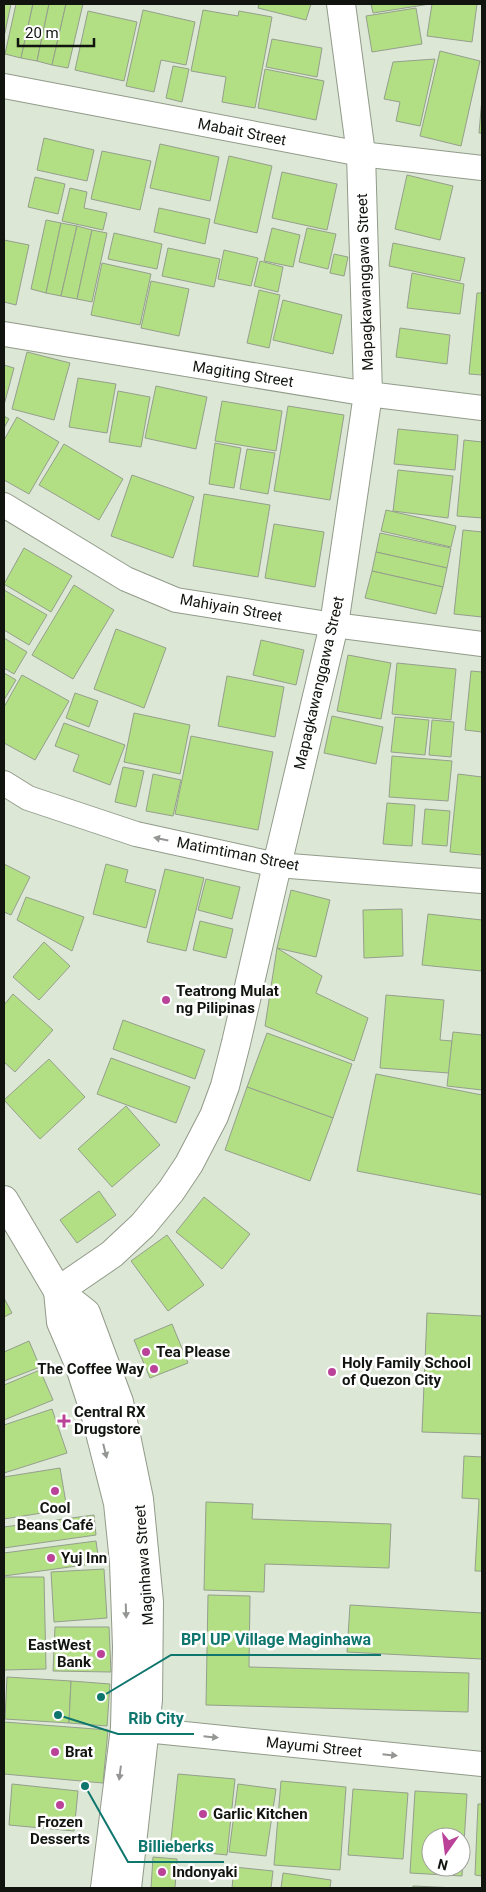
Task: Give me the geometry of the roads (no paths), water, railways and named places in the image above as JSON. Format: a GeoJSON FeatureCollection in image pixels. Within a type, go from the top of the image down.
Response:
{"type":"FeatureCollection","features":[{"type":"Feature","properties":{"kind":"street","name":"Mapagkawanggawa Street"},"geometry":{"type":"LineString","coordinates":[[58,1291],[112,1254],[143,1225],[171,1190],[200,1144],[214,1116],[227,1077],[334,625],[368,394],[361,154],[341,4]]}},
{"type":"Feature","properties":{"kind":"street","name":"Mabait Street"},"geometry":{"type":"LineString","coordinates":[[4,86],[361,154],[482,168]]}},
{"type":"Feature","properties":{"kind":"street","name":"Magiting Street"},"geometry":{"type":"LineString","coordinates":[[4,334],[368,394],[482,408]]}},
{"type":"Feature","properties":{"kind":"street","name":"Mahiyain Street"},"geometry":{"type":"LineString","coordinates":[[4,505],[126,579],[176,600],[334,625],[482,644]]}},
{"type":"Feature","properties":{"kind":"street","name":"Matimtiman Street"},"geometry":{"type":"LineString","coordinates":[[4,783],[28,798],[136,834],[277,865],[482,881]]}},
{"type":"Feature","properties":{"kind":"street","name":"Maginhawa Street"},"geometry":{"type":"LineString","coordinates":[[4,1200],[58,1291],[86,1313],[119,1402],[139,1499],[149,1602],[148,1700],[127,1888]]}},
{"type":"Feature","properties":{"kind":"street","name":"Maginhawa Street"},"geometry":{"type":"LineString","coordinates":[[58,1291],[61,1322],[84,1380],[118,1503],[124,1562],[127,1648],[126,1728],[105,1888]]}},
{"type":"Feature","properties":{"kind":"street","name":"Mayumi Street"},"geometry":{"type":"LineString","coordinates":[[145,1730],[482,1764]]}},
{"type":"Feature","properties":{"kind":"place","name":"Teatrong Mulat ng Pilipinas"},"geometry":{"type":"Point","coordinates":[166,1000]}},
{"type":"Feature","properties":{"kind":"place","name":"Tea Please"},"geometry":{"type":"Point","coordinates":[146,1352]}},
{"type":"Feature","properties":{"kind":"place","name":"The Coffee Way"},"geometry":{"type":"Point","coordinates":[154,1369]}},
{"type":"Feature","properties":{"kind":"place","name":"Holy Family School of Quezon City"},"geometry":{"type":"Point","coordinates":[332,1372]}},
{"type":"Feature","properties":{"kind":"place","name":"Central RX Drugstore"},"geometry":{"type":"Point","coordinates":[64,1421]}},
{"type":"Feature","properties":{"kind":"place","name":"Cool Beans Café"},"geometry":{"type":"Point","coordinates":[55,1491]}},
{"type":"Feature","properties":{"kind":"place","name":"Yuj Inn"},"geometry":{"type":"Point","coordinates":[51,1558]}},
{"type":"Feature","properties":{"kind":"place","name":"EastWest Bank"},"geometry":{"type":"Point","coordinates":[101,1654]}},
{"type":"Feature","properties":{"kind":"place","name":"BPI UP Village Maginhawa"},"geometry":{"type":"Point","coordinates":[101,1697]}},
{"type":"Feature","properties":{"kind":"place","name":"Rib City"},"geometry":{"type":"Point","coordinates":[58,1715]}},
{"type":"Feature","properties":{"kind":"place","name":"Brat"},"geometry":{"type":"Point","coordinates":[55,1752]}},
{"type":"Feature","properties":{"kind":"place","name":"Billieberks"},"geometry":{"type":"Point","coordinates":[85,1786]}},
{"type":"Feature","properties":{"kind":"place","name":"Frozen Desserts"},"geometry":{"type":"Point","coordinates":[60,1805]}},
{"type":"Feature","properties":{"kind":"place","name":"Garlic Kitchen"},"geometry":{"type":"Point","coordinates":[203,1814]}},
{"type":"Feature","properties":{"kind":"place","name":"Indonyaki"},"geometry":{"type":"Point","coordinates":[162,1872]}}]}
